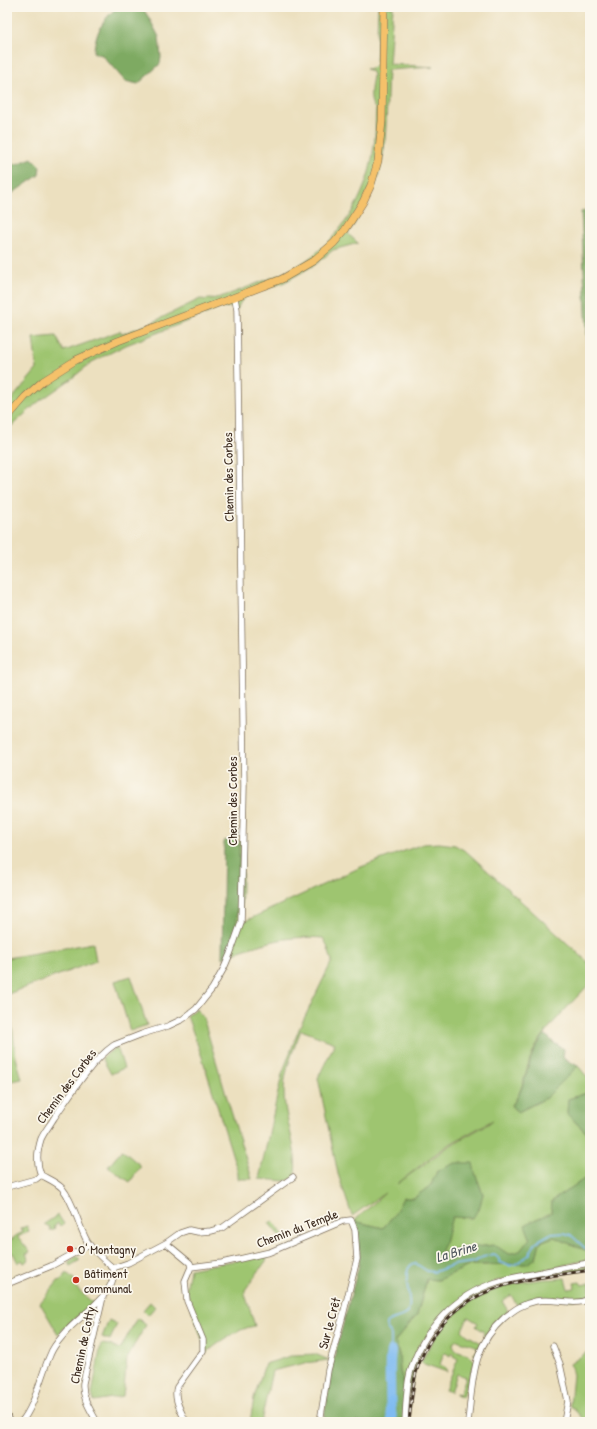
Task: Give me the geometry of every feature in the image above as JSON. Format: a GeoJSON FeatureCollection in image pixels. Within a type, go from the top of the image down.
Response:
{"type":"FeatureCollection","features":[{"type":"Feature","properties":{"kind":"main road"},"geometry":{"type":"LineString","coordinates":[[7,418],[25,397],[43,381],[76,360],[118,341],[235,298],[282,278],[314,261],[345,230],[363,202],[375,172],[380,146],[382,122],[384,7]]}},
{"type":"Feature","properties":{"kind":"street","name":"Chemin des Corbes"},"geometry":{"type":"LineString","coordinates":[[41,1175],[38,1166],[37,1153],[42,1138],[90,1067],[114,1045],[173,1024],[183,1019],[196,1009],[212,989],[224,968],[241,923],[244,786],[237,310],[235,298]]}},
{"type":"Feature","properties":{"kind":"street"},"geometry":{"type":"LineString","coordinates":[[7,1187],[36,1179],[41,1175],[62,1188],[68,1197],[81,1231],[89,1244],[113,1268],[114,1274],[114,1279],[97,1303],[67,1330],[53,1348],[28,1412],[21,1422]]}},
{"type":"Feature","properties":{"kind":"street"},"geometry":{"type":"LineString","coordinates":[[113,1268],[128,1263],[166,1243],[180,1233],[189,1230],[198,1232],[222,1228],[293,1177]]}},
{"type":"Feature","properties":{"kind":"street","name":"Sur le Crêt"},"geometry":{"type":"LineString","coordinates":[[320,1422],[328,1370],[356,1264],[357,1253],[351,1220]]}},
{"type":"Feature","properties":{"kind":"street","name":"Chemin du Temple"},"geometry":{"type":"LineString","coordinates":[[191,1267],[222,1263],[270,1252],[343,1221],[351,1220]]}},
{"type":"Feature","properties":{"kind":"street"},"geometry":{"type":"LineString","coordinates":[[166,1243],[190,1263],[191,1267],[185,1281],[187,1301],[204,1346],[203,1351],[177,1387],[176,1391],[176,1396],[186,1422]]}},
{"type":"Feature","properties":{"kind":"street"},"geometry":{"type":"LineString","coordinates":[[7,1284],[52,1266],[89,1244]]}},
{"type":"Feature","properties":{"kind":"street"},"geometry":{"type":"LineString","coordinates":[[405,1422],[410,1374],[421,1345],[438,1321],[455,1304],[469,1294],[496,1282],[558,1268],[590,1263]]}},
{"type":"Feature","properties":{"kind":"street","name":"Chemin de Cotty"},"geometry":{"type":"LineString","coordinates":[[97,1422],[84,1398],[82,1391],[101,1311],[103,1294]]}},
{"type":"Feature","properties":{"kind":"street"},"geometry":{"type":"LineString","coordinates":[[468,1422],[476,1360],[481,1347],[495,1327],[518,1306],[537,1301],[573,1303],[590,1299]]}},
{"type":"Feature","properties":{"kind":"street"},"geometry":{"type":"LineString","coordinates":[[553,1346],[560,1364],[568,1401],[564,1422]]}},
{"type":"Feature","properties":{"kind":"street"},"geometry":{"type":"LineString","coordinates":[[7,1415],[9,1422]]}},
{"type":"Feature","properties":{"kind":"green space"},"geometry":{"type":"Polygon","coordinates":[[[118,7],[142,7],[159,37],[161,57],[160,64],[138,84],[125,81],[102,55],[94,53],[94,46],[98,33],[104,21],[118,7]]]}},
{"type":"Feature","properties":{"kind":"green space"},"geometry":{"type":"Polygon","coordinates":[[[378,7],[393,7],[389,64],[433,67],[388,70],[385,137],[382,162],[379,174],[369,198],[348,234],[358,243],[333,250],[316,264],[285,282],[245,297],[237,310],[230,307],[221,308],[126,345],[92,362],[37,403],[7,430],[7,405],[37,369],[33,338],[56,336],[64,351],[120,331],[122,334],[151,323],[200,299],[212,299],[227,295],[276,276],[304,262],[324,246],[335,234],[354,208],[361,194],[371,163],[375,141],[376,109],[373,106],[371,98],[373,75],[371,71],[366,69],[372,68],[376,64],[378,7]]]}},
{"type":"Feature","properties":{"kind":"green space"},"geometry":{"type":"Polygon","coordinates":[[[32,158],[40,166],[39,175],[7,197],[7,163],[17,164],[32,158]]]}},
{"type":"Feature","properties":{"kind":"green space"},"geometry":{"type":"Polygon","coordinates":[[[590,208],[590,376],[581,212],[590,208]]]}},
{"type":"Feature","properties":{"kind":"green space"},"geometry":{"type":"Polygon","coordinates":[[[233,839],[239,842],[239,896],[235,934],[226,957],[222,958],[224,841],[233,839]]]}},
{"type":"Feature","properties":{"kind":"green space"},"geometry":{"type":"Polygon","coordinates":[[[243,839],[241,923],[361,867],[423,844],[439,843],[455,845],[467,852],[590,964],[590,983],[551,1025],[538,1043],[530,1058],[519,1094],[511,1106],[518,1112],[546,1098],[578,1066],[589,1079],[590,1078],[590,1092],[568,1099],[567,1114],[590,1136],[590,1165],[588,1168],[590,1175],[552,1201],[551,1213],[534,1220],[531,1238],[520,1251],[508,1254],[494,1245],[465,1248],[438,1254],[445,1242],[452,1216],[472,1218],[483,1194],[475,1173],[437,1171],[431,1185],[414,1198],[403,1198],[394,1215],[383,1228],[354,1221],[385,1193],[352,1216],[338,1174],[318,1078],[335,1043],[301,1030],[288,1066],[284,1089],[284,1100],[295,1155],[295,1177],[286,1181],[259,1179],[282,1074],[299,1029],[332,961],[323,938],[310,937],[265,943],[230,954],[239,896],[239,842],[243,839]],[[493,1120],[448,1145],[397,1184],[449,1146],[493,1120]]]}},
{"type":"Feature","properties":{"kind":"green space"},"geometry":{"type":"Polygon","coordinates":[[[93,943],[96,961],[8,994],[16,1057],[22,1079],[7,1082],[7,958],[93,943]]]}},
{"type":"Feature","properties":{"kind":"green space"},"geometry":{"type":"Polygon","coordinates":[[[131,976],[147,1025],[130,1031],[115,981],[131,976]]]}},
{"type":"Feature","properties":{"kind":"green space"},"geometry":{"type":"Polygon","coordinates":[[[196,1009],[203,1017],[252,1179],[238,1179],[238,1173],[202,1057],[187,1016],[196,1009]]]}},
{"type":"Feature","properties":{"kind":"green space"},"geometry":{"type":"Polygon","coordinates":[[[545,1034],[554,1043],[564,1049],[563,1058],[578,1066],[546,1098],[518,1112],[511,1106],[519,1095],[534,1050],[545,1034]]]}},
{"type":"Feature","properties":{"kind":"green space"},"geometry":{"type":"Polygon","coordinates":[[[115,1048],[118,1050],[124,1068],[111,1074],[102,1058],[115,1048]]]}},
{"type":"Feature","properties":{"kind":"green space"},"geometry":{"type":"Polygon","coordinates":[[[590,1092],[590,1136],[567,1114],[568,1099],[590,1092]]]}},
{"type":"Feature","properties":{"kind":"green space"},"geometry":{"type":"Polygon","coordinates":[[[122,1150],[141,1166],[130,1182],[108,1167],[122,1150]]]}},
{"type":"Feature","properties":{"kind":"green space"},"geometry":{"type":"Polygon","coordinates":[[[455,1163],[473,1163],[483,1194],[480,1206],[473,1218],[452,1217],[445,1242],[439,1254],[465,1248],[495,1245],[508,1254],[520,1251],[530,1238],[525,1225],[551,1213],[552,1201],[590,1175],[590,1252],[554,1237],[540,1242],[536,1258],[527,1264],[471,1265],[438,1280],[427,1279],[417,1315],[395,1341],[399,1354],[400,1371],[407,1395],[404,1422],[323,1422],[333,1362],[359,1265],[357,1232],[354,1221],[383,1228],[394,1215],[403,1198],[414,1198],[431,1185],[437,1171],[455,1163]]]}},
{"type":"Feature","properties":{"kind":"green space"},"geometry":{"type":"Polygon","coordinates":[[[58,1215],[64,1224],[60,1226],[58,1223],[54,1226],[55,1228],[53,1230],[49,1230],[50,1227],[44,1224],[58,1215]]]}},
{"type":"Feature","properties":{"kind":"green space"},"geometry":{"type":"Polygon","coordinates":[[[273,1221],[284,1236],[281,1238],[269,1223],[273,1221]]]}},
{"type":"Feature","properties":{"kind":"green space"},"geometry":{"type":"Polygon","coordinates":[[[27,1226],[29,1231],[18,1237],[30,1252],[26,1254],[29,1260],[24,1263],[22,1260],[18,1263],[13,1253],[7,1255],[7,1243],[23,1232],[21,1228],[27,1226]]]}},
{"type":"Feature","properties":{"kind":"green space"},"geometry":{"type":"Polygon","coordinates":[[[554,1237],[590,1252],[590,1259],[496,1281],[455,1304],[420,1344],[407,1395],[400,1371],[399,1354],[395,1341],[417,1315],[427,1279],[438,1280],[471,1265],[489,1265],[536,1258],[540,1242],[554,1237]]]}},
{"type":"Feature","properties":{"kind":"green space"},"geometry":{"type":"Polygon","coordinates":[[[265,1255],[267,1257],[266,1261],[245,1290],[255,1326],[235,1333],[205,1354],[204,1346],[186,1290],[190,1269],[265,1255]]]}},
{"type":"Feature","properties":{"kind":"green space"},"geometry":{"type":"Polygon","coordinates":[[[77,1256],[80,1260],[70,1266],[68,1262],[77,1256]]]}},
{"type":"Feature","properties":{"kind":"green space"},"geometry":{"type":"Polygon","coordinates":[[[590,1265],[590,1268],[510,1282],[478,1294],[464,1303],[440,1324],[422,1351],[414,1374],[410,1395],[414,1367],[427,1339],[446,1316],[457,1306],[483,1290],[497,1284],[590,1265]]]}},
{"type":"Feature","properties":{"kind":"green space"},"geometry":{"type":"Polygon","coordinates":[[[67,1273],[76,1281],[73,1285],[93,1303],[58,1334],[40,1303],[59,1280],[60,1281],[67,1273]]]}},
{"type":"Feature","properties":{"kind":"green space"},"geometry":{"type":"Polygon","coordinates":[[[565,1278],[568,1289],[575,1288],[574,1283],[580,1282],[582,1285],[590,1283],[590,1295],[573,1300],[533,1298],[517,1305],[511,1295],[502,1301],[508,1311],[492,1325],[485,1336],[483,1335],[484,1332],[476,1326],[478,1323],[468,1317],[462,1330],[467,1335],[483,1344],[477,1357],[474,1352],[476,1353],[478,1347],[457,1340],[454,1342],[453,1345],[455,1350],[468,1354],[475,1361],[463,1397],[456,1393],[460,1394],[466,1377],[457,1374],[451,1392],[445,1390],[458,1359],[453,1356],[452,1352],[450,1356],[446,1353],[443,1354],[440,1365],[445,1367],[447,1372],[421,1363],[431,1343],[443,1327],[456,1313],[470,1302],[486,1293],[504,1287],[524,1282],[565,1278]]]}},
{"type":"Feature","properties":{"kind":"green space"},"geometry":{"type":"Polygon","coordinates":[[[150,1302],[155,1307],[148,1315],[143,1310],[150,1302]]]}},
{"type":"Feature","properties":{"kind":"green space"},"geometry":{"type":"Polygon","coordinates":[[[137,1318],[146,1325],[127,1359],[123,1396],[94,1401],[92,1394],[101,1344],[110,1345],[119,1349],[137,1318]]]}},
{"type":"Feature","properties":{"kind":"green space"},"geometry":{"type":"Polygon","coordinates":[[[109,1320],[117,1324],[110,1340],[102,1337],[109,1320]]]}},
{"type":"Feature","properties":{"kind":"green space"},"geometry":{"type":"Polygon","coordinates":[[[590,1350],[590,1422],[586,1422],[570,1405],[573,1375],[570,1364],[590,1350]]]}},
{"type":"Feature","properties":{"kind":"green space"},"geometry":{"type":"Polygon","coordinates":[[[315,1354],[329,1360],[305,1363],[272,1371],[261,1422],[250,1422],[254,1398],[265,1364],[294,1355],[315,1354]]]}},
{"type":"Feature","properties":{"kind":"waterway","name":"La Brine"},"geometry":{"type":"LineString","coordinates":[[391,1351],[391,1335],[386,1323],[405,1315],[409,1309],[407,1276],[410,1266],[415,1263],[427,1271],[434,1272],[453,1265],[474,1262],[483,1257],[494,1254],[500,1262],[509,1266],[516,1264],[529,1255],[536,1242],[550,1234],[564,1233],[571,1235],[586,1249],[590,1250]]}},
{"type":"Feature","properties":{"kind":"waterway","name":"La Brine"},"geometry":{"type":"LineString","coordinates":[[391,1351],[390,1403],[393,1422]]}},
{"type":"Feature","properties":{"kind":"railway"},"geometry":{"type":"LineString","coordinates":[[409,1422],[416,1373],[421,1359],[436,1332],[457,1310],[469,1301],[497,1288],[543,1277],[590,1270]]}},
{"type":"Feature","properties":{"kind":"place","name":"O' Montagny"},"geometry":{"type":"Point","coordinates":[70,1249]}},
{"type":"Feature","properties":{"kind":"place","name":"Bâtiment communal"},"geometry":{"type":"Point","coordinates":[76,1280]}}]}
